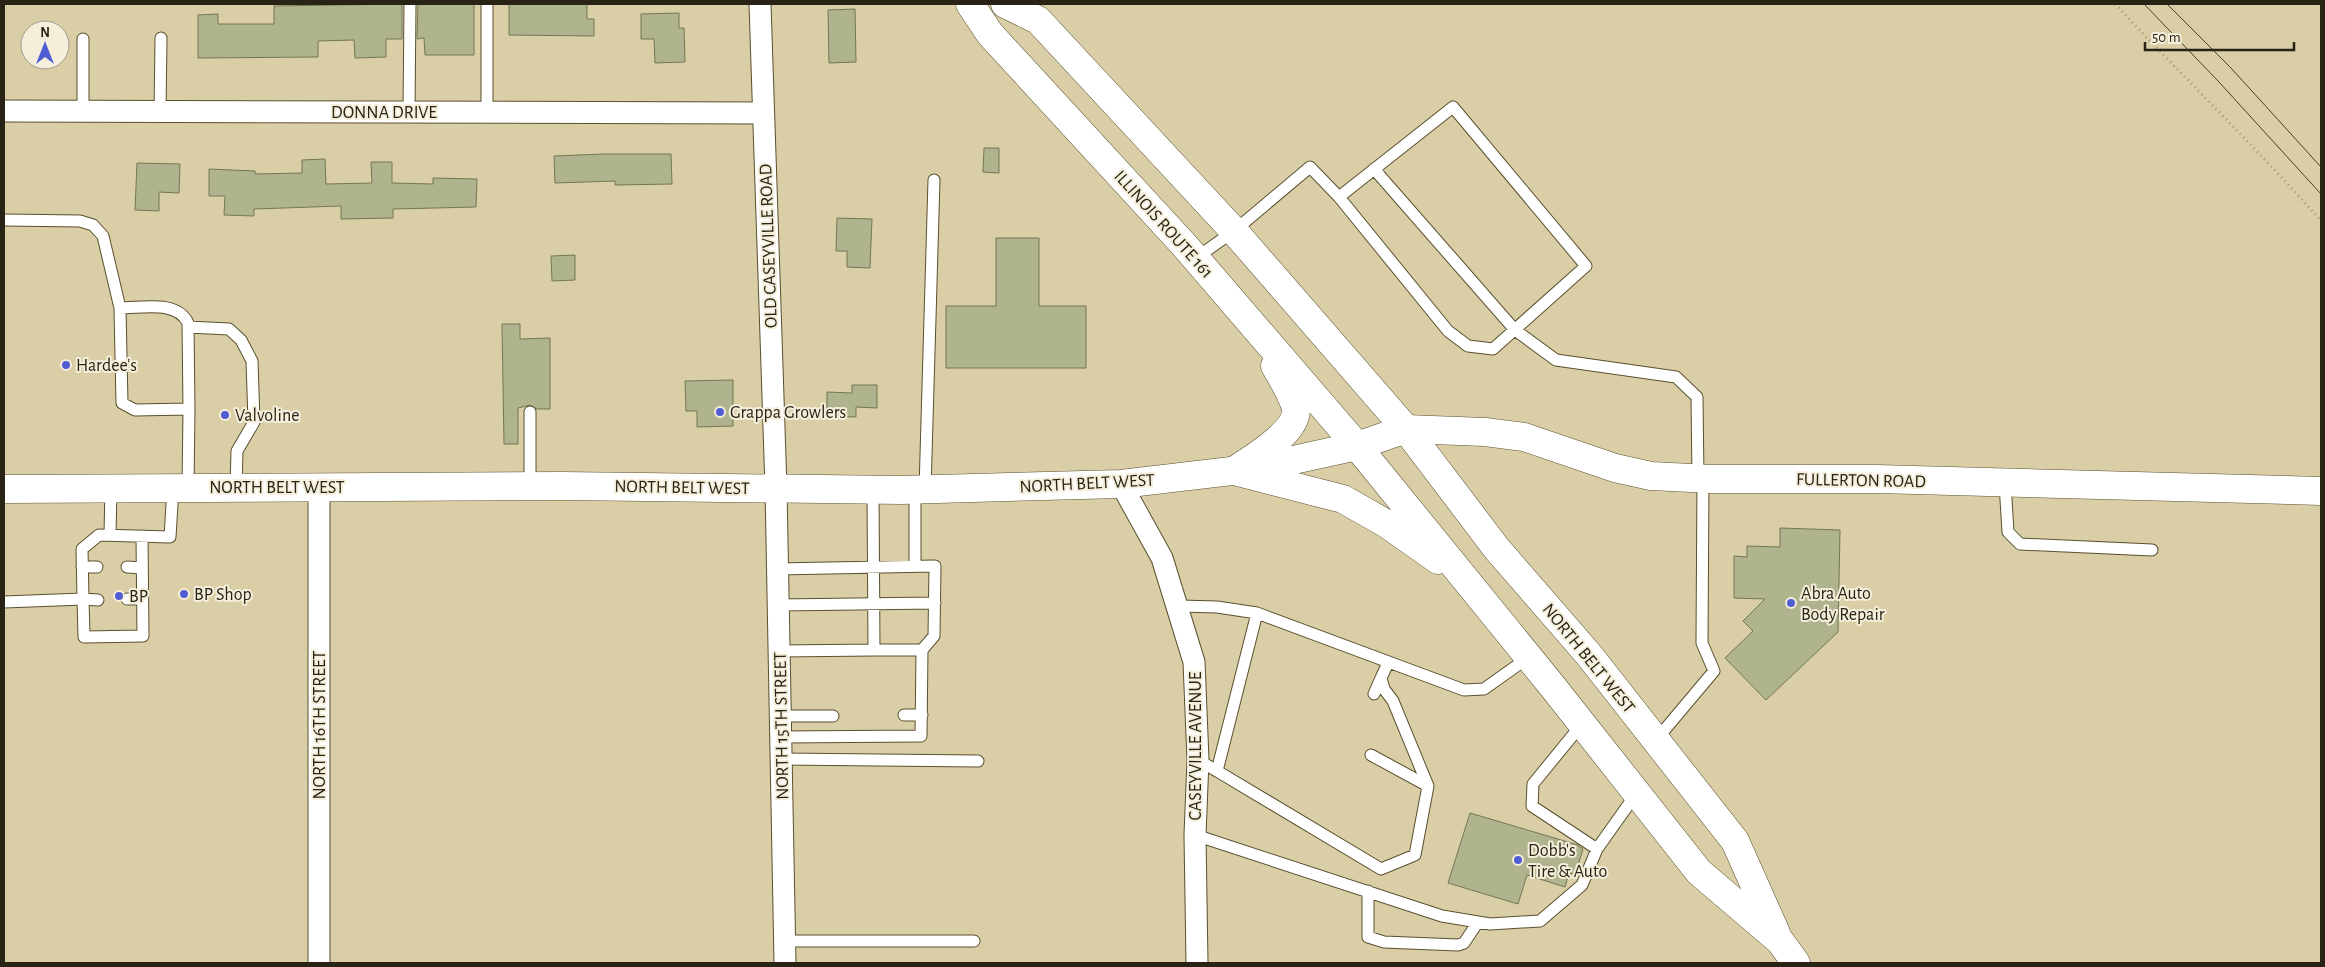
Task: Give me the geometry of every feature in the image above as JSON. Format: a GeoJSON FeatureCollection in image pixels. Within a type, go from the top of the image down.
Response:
{"type":"FeatureCollection","features":[{"type":"Feature","properties":{"kind":"main road","name":"ILLINOIS ROUTE 161"},"geometry":{"type":"LineString","coordinates":[[970,4],[990,34],[1196,258],[1358,446]]}},
{"type":"Feature","properties":{"kind":"main road"},"geometry":{"type":"LineString","coordinates":[[1006,4],[1038,20],[1234,231],[1406,429]]}},
{"type":"Feature","properties":{"kind":"main road"},"geometry":{"type":"LineString","coordinates":[[1234,471],[1282,436],[1292,425],[1296,406],[1257,328]]}},
{"type":"Feature","properties":{"kind":"main road","name":"NORTH BELT WEST"},"geometry":{"type":"LineString","coordinates":[[4,489],[530,486],[920,490],[1121,484],[1257,468],[1358,446],[1406,429],[1497,549],[1589,655],[1735,841],[1780,941],[1796,963]]}},
{"type":"Feature","properties":{"kind":"main road","name":"FULLERTON ROAD"},"geometry":{"type":"LineString","coordinates":[[1406,429],[1485,432],[1524,437],[1615,468],[1652,476],[1877,479],[2321,491]]}},
{"type":"Feature","properties":{"kind":"main road","name":"NORTH BELT WEST"},"geometry":{"type":"LineString","coordinates":[[1358,446],[1529,657],[1699,872],[1780,941]]}},
{"type":"Feature","properties":{"kind":"main road"},"geometry":{"type":"LineString","coordinates":[[1234,471],[1343,499],[1387,524],[1465,579]]}},
{"type":"Feature","properties":{"kind":"street","name":"OLD CASEYVILLE ROAD"},"geometry":{"type":"LineString","coordinates":[[760,4],[776,488]]}},
{"type":"Feature","properties":{"kind":"street","name":"DONNA DRIVE"},"geometry":{"type":"LineString","coordinates":[[4,111],[763,113]]}},
{"type":"Feature","properties":{"kind":"street","name":"CASEYVILLE AVENUE"},"geometry":{"type":"LineString","coordinates":[[1121,484],[1162,558],[1179,606],[1194,662],[1198,760],[1195,835],[1197,963]]}},
{"type":"Feature","properties":{"kind":"street","name":"NORTH 16TH STREET"},"geometry":{"type":"LineString","coordinates":[[319,486],[319,963]]}},
{"type":"Feature","properties":{"kind":"street","name":"NORTH 15TH STREET"},"geometry":{"type":"LineString","coordinates":[[776,488],[785,963]]}},
{"type":"Feature","properties":{"kind":"lane"},"geometry":{"type":"LineString","coordinates":[[409,112],[410,4]]}},
{"type":"Feature","properties":{"kind":"lane"},"geometry":{"type":"LineString","coordinates":[[487,4],[487,112]]}},
{"type":"Feature","properties":{"kind":"lane"},"geometry":{"type":"LineString","coordinates":[[160,112],[161,38]]}},
{"type":"Feature","properties":{"kind":"lane"},"geometry":{"type":"LineString","coordinates":[[83,111],[84,39]]}},
{"type":"Feature","properties":{"kind":"lane"},"geometry":{"type":"LineString","coordinates":[[1196,258],[1234,231],[1310,167],[1339,197],[1448,331],[1468,346],[1493,349],[1586,266],[1453,107],[1339,197]]}},
{"type":"Feature","properties":{"kind":"lane"},"geometry":{"type":"LineString","coordinates":[[1374,170],[1515,330],[1556,360],[1676,377],[1697,397],[1701,478],[1702,643],[1714,671],[1655,741]]}},
{"type":"Feature","properties":{"kind":"lane"},"geometry":{"type":"LineString","coordinates":[[915,566],[934,180]]}},
{"type":"Feature","properties":{"kind":"lane"},"geometry":{"type":"LineString","coordinates":[[4,220],[80,221],[93,225],[103,236],[120,308],[122,404],[135,410],[189,410]]}},
{"type":"Feature","properties":{"kind":"lane"},"geometry":{"type":"LineString","coordinates":[[120,308],[174,308],[184,314],[188,327],[189,410],[180,488],[170,537],[142,536],[110,535],[99,535],[82,549],[84,637],[143,636],[142,536]]}},
{"type":"Feature","properties":{"kind":"lane"},"geometry":{"type":"LineString","coordinates":[[188,327],[229,329],[241,340],[252,361],[254,422],[237,452],[236,487]]}},
{"type":"Feature","properties":{"kind":"lane"},"geometry":{"type":"LineString","coordinates":[[530,412],[530,486]]}},
{"type":"Feature","properties":{"kind":"lane"},"geometry":{"type":"LineString","coordinates":[[2005,483],[2008,532],[2020,544],[2152,550]]}},
{"type":"Feature","properties":{"kind":"lane"},"geometry":{"type":"LineString","coordinates":[[110,488],[110,535]]}},
{"type":"Feature","properties":{"kind":"lane"},"geometry":{"type":"LineString","coordinates":[[873,489],[874,650]]}},
{"type":"Feature","properties":{"kind":"lane"},"geometry":{"type":"LineString","coordinates":[[777,569],[935,566],[934,636],[922,650],[922,736],[781,726]]}},
{"type":"Feature","properties":{"kind":"lane"},"geometry":{"type":"LineString","coordinates":[[82,567],[97,567]]}},
{"type":"Feature","properties":{"kind":"lane"},"geometry":{"type":"LineString","coordinates":[[127,567],[142,568]]}},
{"type":"Feature","properties":{"kind":"lane"},"geometry":{"type":"LineString","coordinates":[[4,602],[98,600]]}},
{"type":"Feature","properties":{"kind":"lane"},"geometry":{"type":"LineString","coordinates":[[127,600],[142,600]]}},
{"type":"Feature","properties":{"kind":"lane"},"geometry":{"type":"LineString","coordinates":[[778,605],[935,603]]}},
{"type":"Feature","properties":{"kind":"lane"},"geometry":{"type":"LineString","coordinates":[[1179,606],[1217,607],[1257,613],[1464,690],[1484,689],[1529,657]]}},
{"type":"Feature","properties":{"kind":"lane"},"geometry":{"type":"LineString","coordinates":[[1217,771],[1257,613]]}},
{"type":"Feature","properties":{"kind":"lane"},"geometry":{"type":"LineString","coordinates":[[779,651],[922,650]]}},
{"type":"Feature","properties":{"kind":"lane"},"geometry":{"type":"LineString","coordinates":[[1374,694],[1388,663]]}},
{"type":"Feature","properties":{"kind":"lane"},"geometry":{"type":"LineString","coordinates":[[1198,760],[1381,869],[1415,855],[1428,786],[1393,701],[1384,689],[1381,678]]}},
{"type":"Feature","properties":{"kind":"lane"},"geometry":{"type":"LineString","coordinates":[[904,715],[922,715]]}},
{"type":"Feature","properties":{"kind":"lane"},"geometry":{"type":"LineString","coordinates":[[781,726],[833,716]]}},
{"type":"Feature","properties":{"kind":"lane"},"geometry":{"type":"LineString","coordinates":[[1582,724],[1533,784],[1532,806],[1597,849]]}},
{"type":"Feature","properties":{"kind":"lane"},"geometry":{"type":"LineString","coordinates":[[1371,755],[1428,786]]}},
{"type":"Feature","properties":{"kind":"lane"},"geometry":{"type":"LineString","coordinates":[[781,759],[978,761]]}},
{"type":"Feature","properties":{"kind":"lane"},"geometry":{"type":"LineString","coordinates":[[1195,835],[1442,916],[1490,924],[1540,921],[1582,885],[1597,849],[1636,794]]}},
{"type":"Feature","properties":{"kind":"lane"},"geometry":{"type":"LineString","coordinates":[[1368,892],[1368,937],[1384,942],[1458,945],[1464,943],[1478,922]]}},
{"type":"Feature","properties":{"kind":"lane"},"geometry":{"type":"LineString","coordinates":[[785,941],[974,941]]}},
{"type":"Feature","properties":{"kind":"path"},"geometry":{"type":"LineString","coordinates":[[2115,4],[2185,80],[2283,177],[2321,221]]}},
{"type":"Feature","properties":{"kind":"building"},"geometry":{"type":"Polygon","coordinates":[[[402,4],[402,39],[386,39],[386,57],[355,58],[354,40],[318,41],[318,57],[198,58],[198,15],[218,14],[218,24],[274,24],[274,6],[402,4]]]}},
{"type":"Feature","properties":{"kind":"building"},"geometry":{"type":"Polygon","coordinates":[[[418,4],[474,4],[474,55],[425,55],[424,38],[417,39],[418,4]]]}},
{"type":"Feature","properties":{"kind":"building"},"geometry":{"type":"Polygon","coordinates":[[[509,4],[587,4],[587,19],[594,19],[594,36],[509,35],[509,4]]]}},
{"type":"Feature","properties":{"kind":"building"},"geometry":{"type":"Polygon","coordinates":[[[855,9],[856,62],[829,63],[828,10],[855,9]]]}},
{"type":"Feature","properties":{"kind":"building"},"geometry":{"type":"Polygon","coordinates":[[[679,13],[679,28],[684,28],[685,62],[655,63],[654,39],[641,39],[641,14],[679,13]]]}},
{"type":"Feature","properties":{"kind":"building"},"geometry":{"type":"Polygon","coordinates":[[[984,148],[999,148],[999,173],[983,172],[984,148]]]}},
{"type":"Feature","properties":{"kind":"building"},"geometry":{"type":"Polygon","coordinates":[[[671,154],[672,184],[615,185],[615,181],[555,183],[554,156],[671,154]]]}},
{"type":"Feature","properties":{"kind":"building"},"geometry":{"type":"Polygon","coordinates":[[[325,159],[326,184],[372,183],[371,162],[392,162],[392,183],[433,184],[433,178],[477,179],[476,207],[393,209],[393,218],[341,219],[341,206],[254,209],[254,216],[224,215],[225,196],[209,196],[209,169],[255,171],[255,174],[302,173],[302,160],[325,159]]]}},
{"type":"Feature","properties":{"kind":"building"},"geometry":{"type":"Polygon","coordinates":[[[137,163],[180,164],[179,193],[159,192],[159,211],[135,210],[137,163]]]}},
{"type":"Feature","properties":{"kind":"building"},"geometry":{"type":"Polygon","coordinates":[[[837,218],[872,219],[870,268],[847,267],[847,251],[836,251],[837,218]]]}},
{"type":"Feature","properties":{"kind":"building"},"geometry":{"type":"Polygon","coordinates":[[[996,238],[1039,238],[1039,306],[1086,306],[1086,368],[946,368],[946,306],[996,306],[996,238]]]}},
{"type":"Feature","properties":{"kind":"building"},"geometry":{"type":"Polygon","coordinates":[[[575,255],[575,280],[552,281],[551,256],[575,255]]]}},
{"type":"Feature","properties":{"kind":"building"},"geometry":{"type":"Polygon","coordinates":[[[502,324],[520,324],[520,339],[550,338],[550,409],[537,409],[530,405],[518,408],[518,444],[504,444],[502,324]]]}},
{"type":"Feature","properties":{"kind":"building"},"geometry":{"type":"Polygon","coordinates":[[[733,380],[733,426],[697,427],[697,411],[686,411],[685,381],[733,380]]]}},
{"type":"Feature","properties":{"kind":"building"},"geometry":{"type":"Polygon","coordinates":[[[852,385],[877,385],[877,408],[856,407],[856,417],[827,416],[827,392],[852,393],[852,385]]]}},
{"type":"Feature","properties":{"kind":"building"},"geometry":{"type":"Polygon","coordinates":[[[1780,528],[1840,530],[1838,632],[1766,700],[1725,658],[1753,631],[1743,621],[1765,599],[1734,598],[1734,556],[1747,557],[1747,546],[1780,547],[1780,528]]]}},
{"type":"Feature","properties":{"kind":"building","name":"Dobb's Tire & Auto"},"geometry":{"type":"Polygon","coordinates":[[[1470,813],[1578,845],[1583,849],[1575,875],[1569,873],[1565,887],[1527,875],[1518,904],[1448,883],[1470,813]]]}},
{"type":"Feature","properties":{"kind":"tram line"},"geometry":{"type":"LineString","coordinates":[[2144,4],[2219,82],[2321,194]]}},
{"type":"Feature","properties":{"kind":"tram line"},"geometry":{"type":"LineString","coordinates":[[2167,4],[2231,68],[2321,167]]}},
{"type":"Feature","properties":{"kind":"place","name":"Hardee's"},"geometry":{"type":"Point","coordinates":[66,365]}},
{"type":"Feature","properties":{"kind":"place","name":"Grappa Growlers"},"geometry":{"type":"Point","coordinates":[720,412]}},
{"type":"Feature","properties":{"kind":"place","name":"Valvoline"},"geometry":{"type":"Point","coordinates":[225,415]}},
{"type":"Feature","properties":{"kind":"place","name":"BP Shop"},"geometry":{"type":"Point","coordinates":[184,594]}},
{"type":"Feature","properties":{"kind":"place","name":"BP"},"geometry":{"type":"Point","coordinates":[119,596]}},
{"type":"Feature","properties":{"kind":"place","name":"Abra Auto Body Repair"},"geometry":{"type":"Point","coordinates":[1791,603]}},
{"type":"Feature","properties":{"kind":"place","name":"Dobb's Tire & Auto"},"geometry":{"type":"Point","coordinates":[1518,860]}}]}
